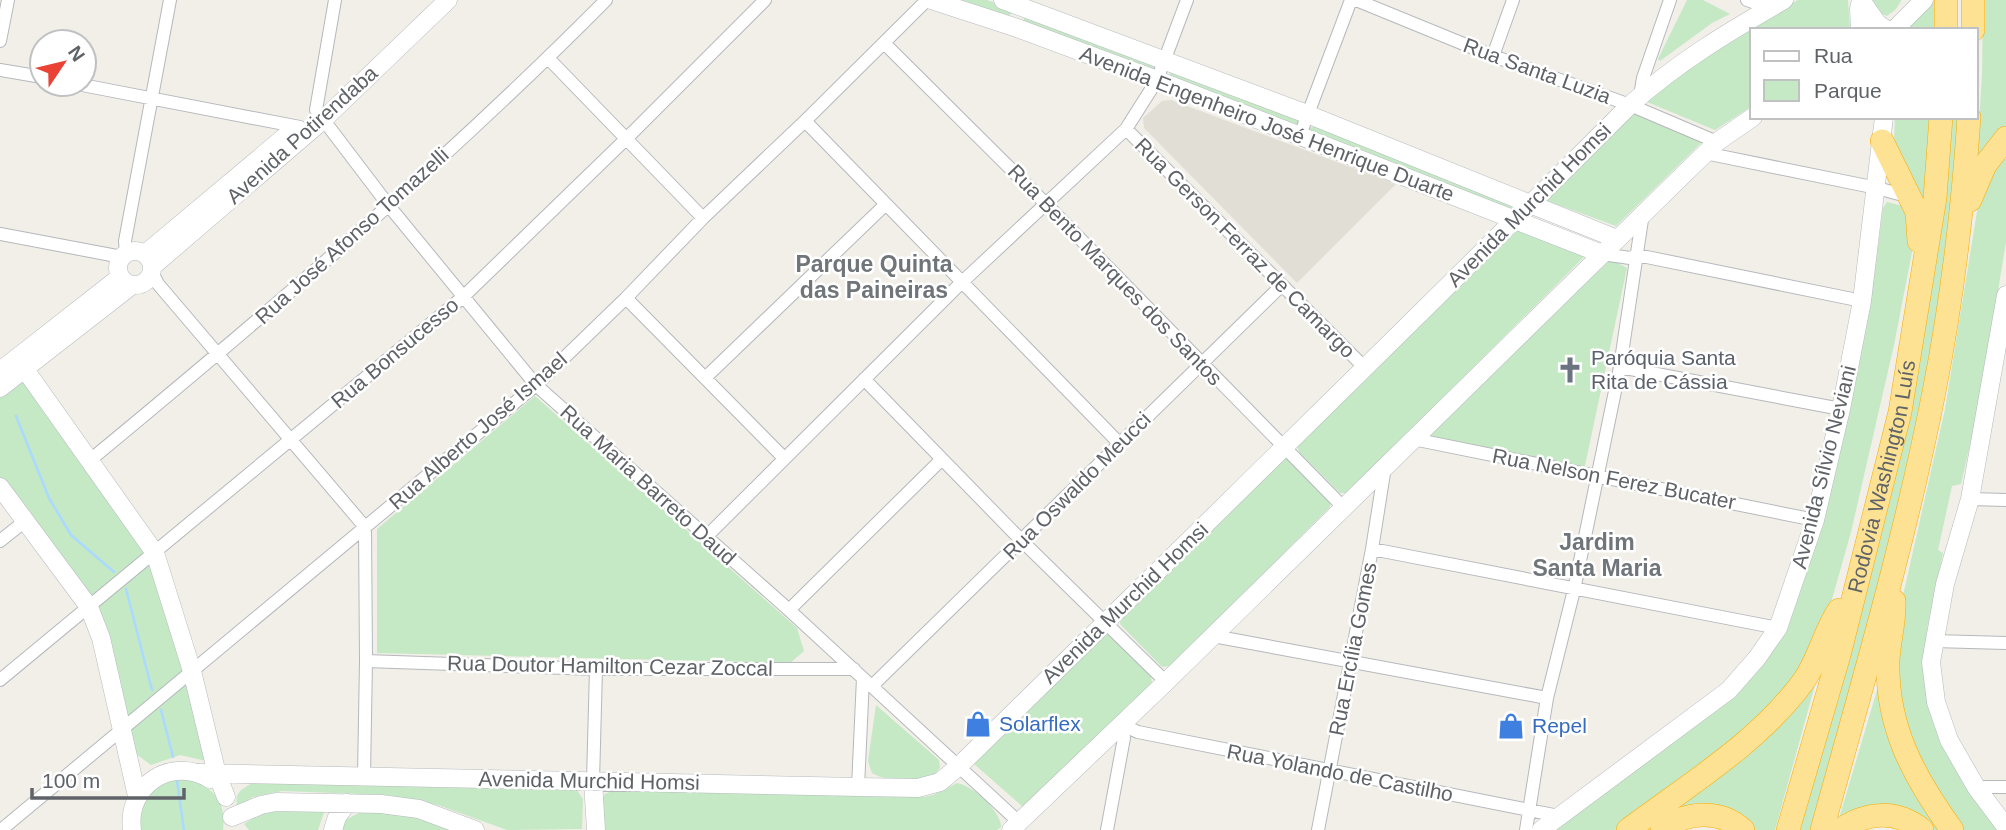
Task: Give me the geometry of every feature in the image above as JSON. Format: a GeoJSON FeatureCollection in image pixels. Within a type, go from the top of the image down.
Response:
{"type":"FeatureCollection","features":[{"type":"Feature","properties":{"kind":"highway","name":"Rodovia Washington Luís"},"geometry":{"type":"LineString","coordinates":[[1788,830],[1839,655],[1900,412],[1935,198],[1941,119]]}},
{"type":"Feature","properties":{"kind":"highway","name":"Rodovia Washington Luís"},"geometry":{"type":"LineString","coordinates":[[1822,830],[1917,471],[1934,391],[1950,302],[1969,119]]}},
{"type":"Feature","properties":{"kind":"highway"},"geometry":{"type":"LineString","coordinates":[[1882,141],[1917,212],[1919,294]]}},
{"type":"Feature","properties":{"kind":"highway"},"geometry":{"type":"LineString","coordinates":[[1960,218],[1985,165],[2002,147]]}},
{"type":"Feature","properties":{"kind":"highway"},"geometry":{"type":"LineString","coordinates":[[1893,564],[1895,618],[1888,658],[1889,691],[1896,724],[1906,758],[1952,830]]}},
{"type":"Feature","properties":{"kind":"highway"},"geometry":{"type":"LineString","coordinates":[[1628,830],[1764,726],[1803,682],[1837,612],[1852,599]]}},
{"type":"Feature","properties":{"kind":"highway"},"geometry":{"type":"LineString","coordinates":[[1840,830],[1861,818],[1887,814],[1904,819],[1922,830]]}},
{"type":"Feature","properties":{"kind":"highway"},"geometry":{"type":"LineString","coordinates":[[1662,830],[1683,817],[1700,815],[1719,816],[1735,822],[1744,830]]}},
{"type":"Feature","properties":{"kind":"main road","name":"Avenida Potirendaba"},"geometry":{"type":"LineString","coordinates":[[312,122],[432,0]]}},
{"type":"Feature","properties":{"kind":"main road","name":"Avenida Potirendaba"},"geometry":{"type":"LineString","coordinates":[[0,371],[312,122],[448,0]]}},
{"type":"Feature","properties":{"kind":"main road","name":"Avenida Engenheiro José Henrique Duarte"},"geometry":{"type":"LineString","coordinates":[[929,0],[1017,28],[1157,80],[1602,254]]}},
{"type":"Feature","properties":{"kind":"main road","name":"Avenida Engenheiro José Henrique Duarte"},"geometry":{"type":"LineString","coordinates":[[1003,0],[1025,4],[1617,239]]}},
{"type":"Feature","properties":{"kind":"main road"},"geometry":{"type":"LineString","coordinates":[[1860,28],[1861,0]]}},
{"type":"Feature","properties":{"kind":"main road"},"geometry":{"type":"LineString","coordinates":[[1861,0],[1877,23],[1884,28]]}},
{"type":"Feature","properties":{"kind":"main road"},"geometry":{"type":"LineString","coordinates":[[1904,16],[1924,0]]}},
{"type":"Feature","properties":{"kind":"main road","name":"Avenida Murchid Homsi"},"geometry":{"type":"LineString","coordinates":[[137,796],[147,784],[167,772],[183,770],[217,774],[918,788],[940,782],[1285,448],[1635,101],[1663,76],[1702,48],[1777,4]]}},
{"type":"Feature","properties":{"kind":"main road"},"geometry":{"type":"LineString","coordinates":[[1015,827],[1167,682],[1643,213],[1711,148],[1750,119]]}},
{"type":"Feature","properties":{"kind":"main road","name":"Avenida Sílvio Neviani"},"geometry":{"type":"LineString","coordinates":[[1541,830],[1729,690],[1757,659],[1778,628],[1815,520],[1841,409],[1862,300],[1884,119]]}},
{"type":"Feature","properties":{"kind":"main road","name":"Avenida Potirendaba"},"geometry":{"type":"LineString","coordinates":[[0,388],[134,265]]}},
{"type":"Feature","properties":{"kind":"main road"},"geometry":{"type":"LineString","coordinates":[[2006,295],[2001,356],[1970,499],[1945,584],[1931,663],[1936,702],[1949,740],[1976,787],[2006,827]]}},
{"type":"Feature","properties":{"kind":"main road"},"geometry":{"type":"LineString","coordinates":[[23,368],[155,553],[192,671],[217,774],[234,825],[261,805],[276,802],[347,803],[419,809],[475,830]]}},
{"type":"Feature","properties":{"kind":"main road"},"geometry":{"type":"LineString","coordinates":[[0,487],[89,607],[102,638],[137,796],[130,829]]}},
{"type":"Feature","properties":{"kind":"main road"},"geometry":{"type":"LineString","coordinates":[[199,773],[213,781],[226,797]]}},
{"type":"Feature","properties":{"kind":"main road"},"geometry":{"type":"LineString","coordinates":[[593,781],[596,830]]}},
{"type":"Feature","properties":{"kind":"main road"},"geometry":{"type":"LineString","coordinates":[[333,830],[337,817],[347,803]]}},
{"type":"Feature","properties":{"kind":"street"},"geometry":{"type":"LineString","coordinates":[[0,41],[8,0]]}},
{"type":"Feature","properties":{"kind":"street"},"geometry":{"type":"LineString","coordinates":[[134,265],[152,98],[170,0]]}},
{"type":"Feature","properties":{"kind":"street"},"geometry":{"type":"LineString","coordinates":[[98,88],[312,122],[335,0]]}},
{"type":"Feature","properties":{"kind":"street","name":"Rua José Afonso Tomazelli"},"geometry":{"type":"LineString","coordinates":[[89,461],[219,354],[389,206],[548,58],[606,0]]}},
{"type":"Feature","properties":{"kind":"street","name":"Rua Bonsucesso"},"geometry":{"type":"LineString","coordinates":[[0,680],[463,297],[765,0]]}},
{"type":"Feature","properties":{"kind":"street","name":"Rua Alberto José Ismael"},"geometry":{"type":"LineString","coordinates":[[1,830],[536,385],[626,298],[703,218],[929,0]]}},
{"type":"Feature","properties":{"kind":"street"},"geometry":{"type":"LineString","coordinates":[[706,537],[961,283],[1126,129],[1157,80],[1187,0]]}},
{"type":"Feature","properties":{"kind":"street"},"geometry":{"type":"LineString","coordinates":[[1300,135],[1354,0]]}},
{"type":"Feature","properties":{"kind":"street","name":"Rua Santa Luzia"},"geometry":{"type":"LineString","coordinates":[[1354,0],[1493,56],[1635,101],[1711,148],[1910,197]]}},
{"type":"Feature","properties":{"kind":"street"},"geometry":{"type":"LineString","coordinates":[[1493,56],[1513,0]]}},
{"type":"Feature","properties":{"kind":"street"},"geometry":{"type":"LineString","coordinates":[[1635,101],[1670,0]]}},
{"type":"Feature","properties":{"kind":"street"},"geometry":{"type":"LineString","coordinates":[[1747,0],[1777,4]]}},
{"type":"Feature","properties":{"kind":"street"},"geometry":{"type":"LineString","coordinates":[[1017,28],[1025,4]]}},
{"type":"Feature","properties":{"kind":"street","name":"Rua Bento Marques dos Santos"},"geometry":{"type":"LineString","coordinates":[[884,43],[1344,508]]}},
{"type":"Feature","properties":{"kind":"street"},"geometry":{"type":"LineString","coordinates":[[548,58],[703,218]]}},
{"type":"Feature","properties":{"kind":"street"},"geometry":{"type":"LineString","coordinates":[[0,70],[28,75]]}},
{"type":"Feature","properties":{"kind":"street"},"geometry":{"type":"LineString","coordinates":[[805,121],[1119,443]]}},
{"type":"Feature","properties":{"kind":"street","name":"Rua Maria Barreto Daud"},"geometry":{"type":"LineString","coordinates":[[312,122],[389,206],[536,385],[789,610],[959,766],[1015,827]]}},
{"type":"Feature","properties":{"kind":"street","name":"Rua Gerson Ferraz de Camargo"},"geometry":{"type":"LineString","coordinates":[[1126,129],[1364,367]]}},
{"type":"Feature","properties":{"kind":"street"},"geometry":{"type":"LineString","coordinates":[[705,378],[886,204]]}},
{"type":"Feature","properties":{"kind":"street"},"geometry":{"type":"LineString","coordinates":[[1526,830],[1547,698],[1574,590],[1620,367],[1643,213]]}},
{"type":"Feature","properties":{"kind":"street"},"geometry":{"type":"LineString","coordinates":[[0,234],[134,265],[219,354],[365,527],[363,776]]}},
{"type":"Feature","properties":{"kind":"street"},"geometry":{"type":"LineString","coordinates":[[1617,239],[1637,255],[1862,300]]}},
{"type":"Feature","properties":{"kind":"street"},"geometry":{"type":"LineString","coordinates":[[1602,254],[1630,258],[1637,255]]}},
{"type":"Feature","properties":{"kind":"street","name":"Rua Oswaldo Meucci"},"geometry":{"type":"LineString","coordinates":[[863,678],[1021,540],[1282,285]]}},
{"type":"Feature","properties":{"kind":"street"},"geometry":{"type":"LineString","coordinates":[[626,298],[783,458]]}},
{"type":"Feature","properties":{"kind":"street"},"geometry":{"type":"LineString","coordinates":[[1620,367],[1841,409]]}},
{"type":"Feature","properties":{"kind":"street"},"geometry":{"type":"LineString","coordinates":[[864,379],[1021,540],[1167,682]]}},
{"type":"Feature","properties":{"kind":"street","name":"Rua Nelson Ferez Bucater"},"geometry":{"type":"LineString","coordinates":[[1413,439],[1815,520]]}},
{"type":"Feature","properties":{"kind":"street"},"geometry":{"type":"LineString","coordinates":[[789,610],[942,459]]}},
{"type":"Feature","properties":{"kind":"street","name":"Rua Ercília Gomes"},"geometry":{"type":"LineString","coordinates":[[1318,830],[1385,467]]}},
{"type":"Feature","properties":{"kind":"street"},"geometry":{"type":"LineString","coordinates":[[1970,499],[2006,500]]}},
{"type":"Feature","properties":{"kind":"street"},"geometry":{"type":"LineString","coordinates":[[0,541],[25,521]]}},
{"type":"Feature","properties":{"kind":"street"},"geometry":{"type":"LineString","coordinates":[[1372,549],[1778,628]]}},
{"type":"Feature","properties":{"kind":"street"},"geometry":{"type":"LineString","coordinates":[[1213,636],[1547,698]]}},
{"type":"Feature","properties":{"kind":"street"},"geometry":{"type":"LineString","coordinates":[[1934,641],[2006,643]]}},
{"type":"Feature","properties":{"kind":"street","name":"Rua Doutor Hamilton Cezar Zoccal"},"geometry":{"type":"LineString","coordinates":[[366,661],[863,678]]}},
{"type":"Feature","properties":{"kind":"street"},"geometry":{"type":"LineString","coordinates":[[593,781],[596,669]]}},
{"type":"Feature","properties":{"kind":"street"},"geometry":{"type":"LineString","coordinates":[[858,787],[863,678]]}},
{"type":"Feature","properties":{"kind":"street"},"geometry":{"type":"LineString","coordinates":[[1107,830],[1124,738],[1122,725]]}},
{"type":"Feature","properties":{"kind":"street","name":"Rua Yolando de Castilho"},"geometry":{"type":"LineString","coordinates":[[1122,725],[1138,732],[1559,817]]}},
{"type":"Feature","properties":{"kind":"street"},"geometry":{"type":"LineString","coordinates":[[1976,787],[2006,788]]}},
{"type":"Feature","properties":{"kind":"shaded area"},"geometry":{"type":"Polygon","coordinates":[[[1171,100],[1396,184],[1297,283],[1144,128],[1143,118],[1162,101],[1171,100]]]}},
{"type":"Feature","properties":{"kind":"green space"},"geometry":{"type":"Polygon","coordinates":[[[956,0],[987,0],[1011,9],[1012,13],[1006,18],[956,0]]]}},
{"type":"Feature","properties":{"kind":"green space"},"geometry":{"type":"Polygon","coordinates":[[[1687,0],[1703,0],[1730,14],[1712,23],[1660,61],[1658,59],[1687,0]]]}},
{"type":"Feature","properties":{"kind":"green space"},"geometry":{"type":"Polygon","coordinates":[[[1798,0],[1848,0],[1850,28],[1750,28],[1750,107],[1715,130],[1647,102],[1648,95],[1736,31],[1798,0]]]}},
{"type":"Feature","properties":{"kind":"green space"},"geometry":{"type":"Polygon","coordinates":[[[1870,0],[1901,1],[1887,16],[1877,12],[1870,0]]]}},
{"type":"Feature","properties":{"kind":"green space"},"geometry":{"type":"Polygon","coordinates":[[[1936,0],[1938,28],[1910,28],[1924,9],[1936,0]]]}},
{"type":"Feature","properties":{"kind":"green space"},"geometry":{"type":"Polygon","coordinates":[[[1983,0],[2006,0],[2006,127],[1988,142],[1982,154],[1977,157],[1982,75],[1983,0]]]}},
{"type":"Feature","properties":{"kind":"green space"},"geometry":{"type":"Polygon","coordinates":[[[1025,16],[1154,64],[1154,69],[1025,25],[1025,16]]]}},
{"type":"Feature","properties":{"kind":"green space"},"geometry":{"type":"Polygon","coordinates":[[[1171,71],[1300,119],[1299,124],[1296,126],[1169,78],[1171,71]]]}},
{"type":"Feature","properties":{"kind":"green space"},"geometry":{"type":"Polygon","coordinates":[[[1633,111],[1703,141],[1616,226],[1545,200],[1633,111]]]}},
{"type":"Feature","properties":{"kind":"green space"},"geometry":{"type":"Polygon","coordinates":[[[1895,119],[1934,119],[1926,211],[1894,143],[1895,119]]]}},
{"type":"Feature","properties":{"kind":"green space"},"geometry":{"type":"Polygon","coordinates":[[[1950,119],[1963,119],[1927,391],[1858,665],[1811,830],[1796,830],[1820,743],[1950,119]]]}},
{"type":"Feature","properties":{"kind":"green space"},"geometry":{"type":"Polygon","coordinates":[[[1311,127],[1508,200],[1514,208],[1512,212],[1308,131],[1311,127]]]}},
{"type":"Feature","properties":{"kind":"green space"},"geometry":{"type":"Polygon","coordinates":[[[2004,157],[2006,242],[1980,400],[1961,484],[1952,486],[1938,550],[1943,553],[1927,629],[1924,672],[2001,830],[1955,830],[1898,723],[1898,618],[1945,409],[1981,187],[2004,157]]]}},
{"type":"Feature","properties":{"kind":"green space"},"geometry":{"type":"Polygon","coordinates":[[[1887,202],[1903,206],[1910,214],[1913,247],[1894,345],[1851,532],[1823,631],[1789,686],[1747,730],[1615,830],[1556,830],[1734,694],[1781,632],[1856,362],[1875,271],[1883,208],[1887,202]]]}},
{"type":"Feature","properties":{"kind":"green space"},"geometry":{"type":"Polygon","coordinates":[[[1517,228],[1586,255],[1347,493],[1340,493],[1299,452],[1297,445],[1517,228]]]}},
{"type":"Feature","properties":{"kind":"green space"},"geometry":{"type":"Polygon","coordinates":[[[1605,261],[1616,262],[1627,268],[1584,470],[1426,436],[1605,261]]]}},
{"type":"Feature","properties":{"kind":"green space"},"geometry":{"type":"Polygon","coordinates":[[[24,374],[150,552],[90,601],[0,480],[0,393],[24,374]]]}},
{"type":"Feature","properties":{"kind":"green space"},"geometry":{"type":"Polygon","coordinates":[[[535,396],[797,628],[804,651],[790,663],[377,653],[377,529],[535,396]]]}},
{"type":"Feature","properties":{"kind":"green space"},"geometry":{"type":"Polygon","coordinates":[[[1286,456],[1330,502],[1330,507],[1170,666],[1162,667],[1120,624],[1121,615],[1286,456]]]}},
{"type":"Feature","properties":{"kind":"green space"},"geometry":{"type":"Polygon","coordinates":[[[154,559],[188,669],[122,723],[94,608],[154,559]]]}},
{"type":"Feature","properties":{"kind":"green space"},"geometry":{"type":"Polygon","coordinates":[[[1108,631],[1151,676],[1152,684],[1023,807],[974,764],[976,759],[1108,631]]]}},
{"type":"Feature","properties":{"kind":"green space"},"geometry":{"type":"Polygon","coordinates":[[[1820,667],[1775,830],[1754,830],[1726,810],[1651,830],[1638,830],[1820,667]]]}},
{"type":"Feature","properties":{"kind":"green space"},"geometry":{"type":"Polygon","coordinates":[[[1881,677],[1946,830],[1932,830],[1927,824],[1837,825],[1881,677]]]}},
{"type":"Feature","properties":{"kind":"green space"},"geometry":{"type":"Polygon","coordinates":[[[190,678],[206,761],[180,755],[151,765],[128,748],[124,732],[190,678]]]}},
{"type":"Feature","properties":{"kind":"green space"},"geometry":{"type":"Polygon","coordinates":[[[876,705],[939,760],[940,768],[933,775],[926,779],[906,781],[884,778],[872,773],[868,761],[876,705]]]}},
{"type":"Feature","properties":{"kind":"green space"},"geometry":{"type":"Polygon","coordinates":[[[173,779],[195,782],[218,798],[224,818],[223,830],[139,830],[141,811],[146,798],[173,779]]]}},
{"type":"Feature","properties":{"kind":"green space"},"geometry":{"type":"Polygon","coordinates":[[[254,782],[576,789],[583,799],[582,829],[507,830],[438,805],[388,795],[282,791],[253,797],[237,807],[238,794],[254,782]]]}},
{"type":"Feature","properties":{"kind":"green space"},"geometry":{"type":"Polygon","coordinates":[[[957,783],[985,800],[997,814],[1001,827],[997,830],[604,830],[602,799],[605,794],[614,790],[924,797],[957,783]]]}},
{"type":"Feature","properties":{"kind":"green space"},"geometry":{"type":"Polygon","coordinates":[[[287,809],[324,812],[318,830],[249,830],[244,824],[264,811],[287,809]]]}},
{"type":"Feature","properties":{"kind":"green space"},"geometry":{"type":"Polygon","coordinates":[[[363,811],[409,814],[455,830],[342,830],[345,820],[363,811]]]}},
{"type":"Feature","properties":{"kind":"waterway"},"geometry":{"type":"LineString","coordinates":[[16,416],[49,498],[71,535],[114,572]]}},
{"type":"Feature","properties":{"kind":"waterway"},"geometry":{"type":"LineString","coordinates":[[126,589],[152,690]]}},
{"type":"Feature","properties":{"kind":"waterway"},"geometry":{"type":"LineString","coordinates":[[161,710],[173,757]]}},
{"type":"Feature","properties":{"kind":"waterway"},"geometry":{"type":"LineString","coordinates":[[177,781],[184,830]]}},
{"type":"Feature","properties":{"kind":"place","name":"Paróquia Santa Rita de Cássia"},"geometry":{"type":"Point","coordinates":[1570,370]}},
{"type":"Feature","properties":{"kind":"place","name":"Solarflex"},"geometry":{"type":"Point","coordinates":[978,724]}},
{"type":"Feature","properties":{"kind":"place","name":"Repel"},"geometry":{"type":"Point","coordinates":[1511,726]}},
{"type":"Feature","properties":{"kind":"district","name":"Parque Quinta das Paineiras"},"geometry":{"type":"Point","coordinates":[874,277]}},
{"type":"Feature","properties":{"kind":"district","name":"Jardim Santa Maria"},"geometry":{"type":"Point","coordinates":[1597,555]}}]}
